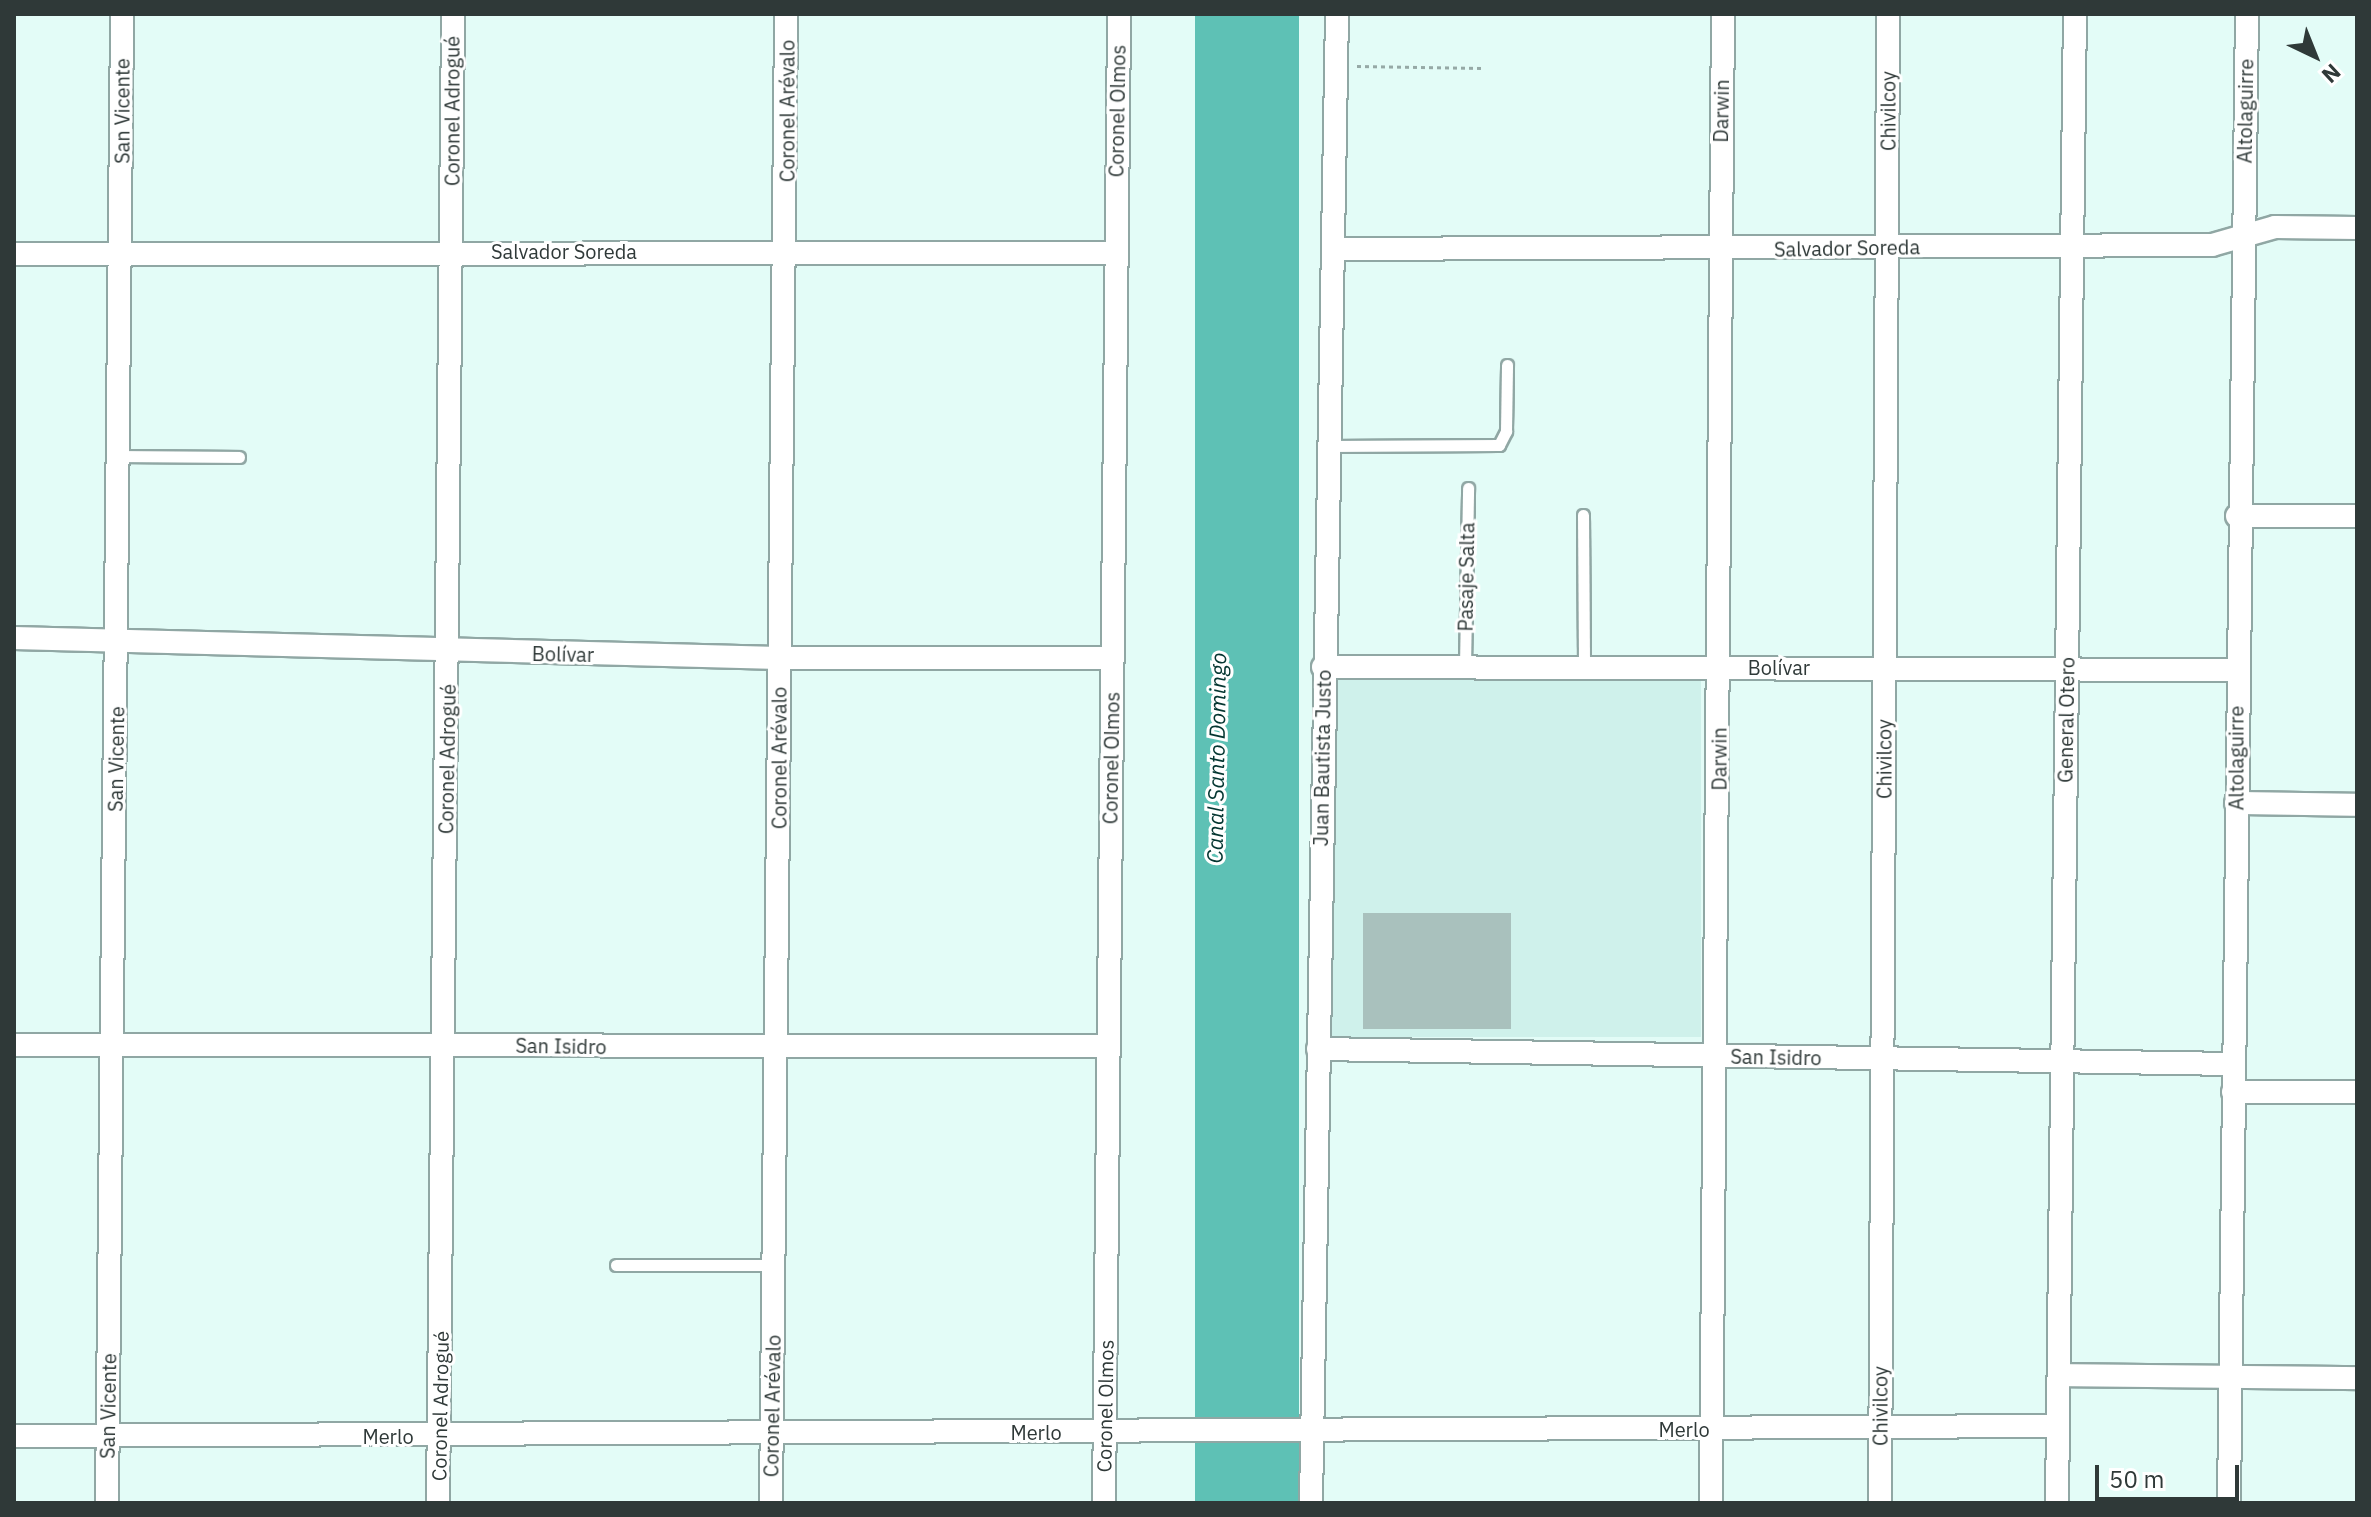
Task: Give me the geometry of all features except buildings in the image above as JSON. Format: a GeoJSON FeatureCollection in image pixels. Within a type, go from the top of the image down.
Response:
{"type":"FeatureCollection","features":[{"type":"Feature","properties":{"kind":"street","name":"San Vicente"},"geometry":{"type":"LineString","coordinates":[[107,1503],[121,456],[122,14]]}},
{"type":"Feature","properties":{"kind":"street","name":"Coronel Adrogué"},"geometry":{"type":"LineString","coordinates":[[438,1503],[453,14]]}},
{"type":"Feature","properties":{"kind":"street","name":"Coronel Arévalo"},"geometry":{"type":"LineString","coordinates":[[771,1503],[779,658],[787,253],[786,14]]}},
{"type":"Feature","properties":{"kind":"street","name":"Coronel Olmos"},"geometry":{"type":"LineString","coordinates":[[1104,1503],[1119,14]]}},
{"type":"Feature","properties":{"kind":"street","name":"Juan Bautista Justo"},"geometry":{"type":"LineString","coordinates":[[1311,1503],[1323,667],[1337,14]]}},
{"type":"Feature","properties":{"kind":"street","name":"Darwin"},"geometry":{"type":"LineString","coordinates":[[1711,1503],[1719,1056],[1718,666],[1723,14]]}},
{"type":"Feature","properties":{"kind":"street","name":"Chivilcoy"},"geometry":{"type":"LineString","coordinates":[[1880,1503],[1888,14]]}},
{"type":"Feature","properties":{"kind":"street","name":"General Otero"},"geometry":{"type":"LineString","coordinates":[[2057,1503],[2061,1375],[2075,14]]}},
{"type":"Feature","properties":{"kind":"street","name":"Altolaguirre"},"geometry":{"type":"LineString","coordinates":[[2229,1503],[2235,670],[2247,14]]}},
{"type":"Feature","properties":{"kind":"street","name":"Salvador Soreda"},"geometry":{"type":"LineString","coordinates":[[1334,249],[1720,250],[2212,245],[2275,227],[2357,228]]}},
{"type":"Feature","properties":{"kind":"street","name":"Salvador Soreda"},"geometry":{"type":"LineString","coordinates":[[14,254],[451,250],[1115,253]]}},
{"type":"Feature","properties":{"kind":"street"},"geometry":{"type":"LineString","coordinates":[[2237,516],[2357,516]]}},
{"type":"Feature","properties":{"kind":"street","name":"Bolívar"},"geometry":{"type":"LineString","coordinates":[[14,638],[118,638],[448,652],[779,658],[1112,658]]}},
{"type":"Feature","properties":{"kind":"street","name":"Bolívar"},"geometry":{"type":"LineString","coordinates":[[1323,667],[1584,665],[2235,670]]}},
{"type":"Feature","properties":{"kind":"street"},"geometry":{"type":"LineString","coordinates":[[2236,803],[2357,805]]}},
{"type":"Feature","properties":{"kind":"street","name":"San Isidro"},"geometry":{"type":"LineString","coordinates":[[14,1045],[443,1044],[777,1050],[1108,1046]]}},
{"type":"Feature","properties":{"kind":"street","name":"San Isidro"},"geometry":{"type":"LineString","coordinates":[[1318,1049],[2234,1064]]}},
{"type":"Feature","properties":{"kind":"street"},"geometry":{"type":"LineString","coordinates":[[2233,1092],[2357,1092]]}},
{"type":"Feature","properties":{"kind":"street"},"geometry":{"type":"LineString","coordinates":[[2061,1375],[2357,1378]]}},
{"type":"Feature","properties":{"kind":"street","name":"Merlo"},"geometry":{"type":"LineString","coordinates":[[14,1436],[2058,1426]]}},
{"type":"Feature","properties":{"kind":"lane"},"geometry":{"type":"LineString","coordinates":[[1329,446],[1499,445],[1505,439],[1507,365]]}},
{"type":"Feature","properties":{"kind":"lane"},"geometry":{"type":"LineString","coordinates":[[121,456],[239,457]]}},
{"type":"Feature","properties":{"kind":"lane","name":"Pasaje Salta"},"geometry":{"type":"LineString","coordinates":[[1465,666],[1468,488]]}},
{"type":"Feature","properties":{"kind":"lane"},"geometry":{"type":"LineString","coordinates":[[1583,515],[1584,665]]}},
{"type":"Feature","properties":{"kind":"lane"},"geometry":{"type":"LineString","coordinates":[[616,1265],[774,1265]]}},
{"type":"Feature","properties":{"kind":"path"},"geometry":{"type":"LineString","coordinates":[[1336,66],[1482,68]]}},
{"type":"Feature","properties":{"kind":"shaded area"},"geometry":{"type":"Polygon","coordinates":[[[1332,680],[1701,680],[1701,1037],[1332,1037],[1332,680]]]}},
{"type":"Feature","properties":{"kind":"water","name":"Canal Santo Domingo"},"geometry":{"type":"Polygon","coordinates":[[[1195,14],[1299,14],[1299,1503],[1195,1503],[1195,14]]]}}]}
